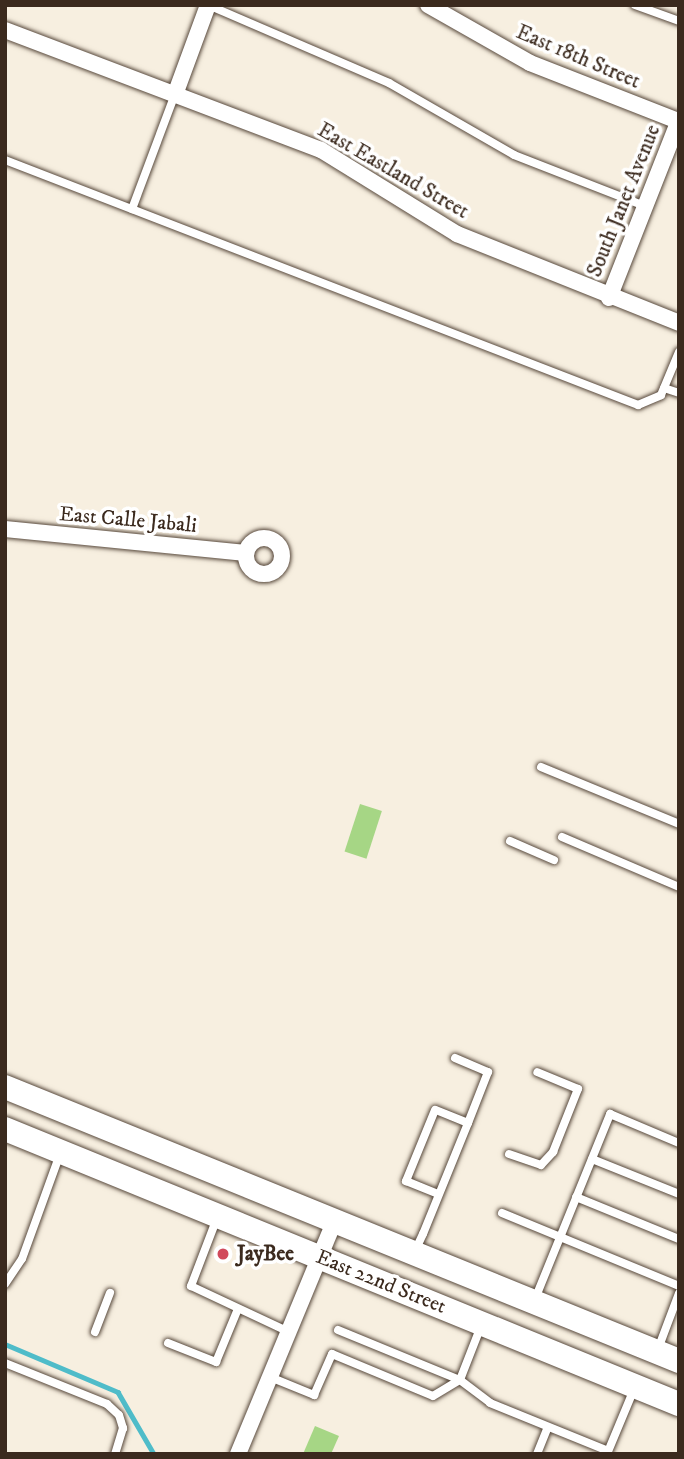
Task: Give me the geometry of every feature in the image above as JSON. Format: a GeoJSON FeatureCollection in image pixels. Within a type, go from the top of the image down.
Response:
{"type":"FeatureCollection","features":[{"type":"Feature","properties":{"kind":"main road","name":"East 22nd Street"},"geometry":{"type":"LineString","coordinates":[[5,1087],[668,1357]]}},
{"type":"Feature","properties":{"kind":"main road","name":"East 22nd Street"},"geometry":{"type":"LineString","coordinates":[[5,1129],[679,1404]]}},
{"type":"Feature","properties":{"kind":"street"},"geometry":{"type":"LineString","coordinates":[[176,92],[208,5]]}},
{"type":"Feature","properties":{"kind":"street","name":"East 18th Street"},"geometry":{"type":"LineString","coordinates":[[428,5],[530,63],[679,121]]}},
{"type":"Feature","properties":{"kind":"street","name":"East Eastland Street"},"geometry":{"type":"LineString","coordinates":[[5,30],[176,92],[321,150],[457,234],[609,298],[679,323]]}},
{"type":"Feature","properties":{"kind":"street","name":"South Janet Avenue"},"geometry":{"type":"LineString","coordinates":[[609,298],[679,121]]}},
{"type":"Feature","properties":{"kind":"street","name":"East Calle Jabali"},"geometry":{"type":"LineString","coordinates":[[5,529],[246,553]]}},
{"type":"Feature","properties":{"kind":"street"},"geometry":{"type":"LineString","coordinates":[[237,1454],[334,1222]]}},
{"type":"Feature","properties":{"kind":"lane"},"geometry":{"type":"LineString","coordinates":[[208,5],[367,72],[514,155],[645,206]]}},
{"type":"Feature","properties":{"kind":"lane"},"geometry":{"type":"LineString","coordinates":[[635,5],[679,21]]}},
{"type":"Feature","properties":{"kind":"lane"},"geometry":{"type":"LineString","coordinates":[[132,209],[176,92]]}},
{"type":"Feature","properties":{"kind":"lane"},"geometry":{"type":"LineString","coordinates":[[5,160],[638,405],[657,399],[679,352]]}},
{"type":"Feature","properties":{"kind":"lane"},"geometry":{"type":"LineString","coordinates":[[664,388],[679,393]]}},
{"type":"Feature","properties":{"kind":"lane"},"geometry":{"type":"LineString","coordinates":[[541,767],[679,824]]}},
{"type":"Feature","properties":{"kind":"lane"},"geometry":{"type":"LineString","coordinates":[[562,837],[679,887]]}},
{"type":"Feature","properties":{"kind":"lane"},"geometry":{"type":"LineString","coordinates":[[510,841],[554,860]]}},
{"type":"Feature","properties":{"kind":"lane"},"geometry":{"type":"LineString","coordinates":[[414,1254],[488,1072],[455,1058]]}},
{"type":"Feature","properties":{"kind":"lane"},"geometry":{"type":"LineString","coordinates":[[509,1154],[541,1165],[553,1152],[578,1089],[537,1072]]}},
{"type":"Feature","properties":{"kind":"lane"},"geometry":{"type":"LineString","coordinates":[[439,1194],[406,1181],[435,1110],[468,1122]]}},
{"type":"Feature","properties":{"kind":"lane"},"geometry":{"type":"LineString","coordinates":[[533,1302],[610,1114],[679,1143]]}},
{"type":"Feature","properties":{"kind":"lane"},"geometry":{"type":"LineString","coordinates":[[5,1284],[22,1259],[61,1151]]}},
{"type":"Feature","properties":{"kind":"lane"},"geometry":{"type":"LineString","coordinates":[[592,1159],[679,1194]]}},
{"type":"Feature","properties":{"kind":"lane"},"geometry":{"type":"LineString","coordinates":[[576,1197],[679,1239]]}},
{"type":"Feature","properties":{"kind":"lane"},"geometry":{"type":"LineString","coordinates":[[502,1213],[679,1286]]}},
{"type":"Feature","properties":{"kind":"lane"},"geometry":{"type":"LineString","coordinates":[[218,1216],[191,1286],[224,1300],[237,1311],[289,1332]]}},
{"type":"Feature","properties":{"kind":"lane"},"geometry":{"type":"LineString","coordinates":[[95,1332],[110,1293]]}},
{"type":"Feature","properties":{"kind":"lane"},"geometry":{"type":"LineString","coordinates":[[668,1357],[679,1293]]}},
{"type":"Feature","properties":{"kind":"lane"},"geometry":{"type":"LineString","coordinates":[[168,1343],[216,1362],[237,1311]]}},
{"type":"Feature","properties":{"kind":"lane"},"geometry":{"type":"LineString","coordinates":[[270,1377],[314,1395],[332,1354],[433,1396],[460,1380],[482,1324]]}},
{"type":"Feature","properties":{"kind":"lane"},"geometry":{"type":"LineString","coordinates":[[338,1330],[460,1380],[490,1403],[607,1452],[635,1386]]}},
{"type":"Feature","properties":{"kind":"lane"},"geometry":{"type":"LineString","coordinates":[[5,1363],[107,1404],[119,1415],[123,1428],[115,1454]]}},
{"type":"Feature","properties":{"kind":"lane"},"geometry":{"type":"LineString","coordinates":[[537,1454],[548,1427]]}},
{"type":"Feature","properties":{"kind":"green space"},"geometry":{"type":"Polygon","coordinates":[[[360,804],[382,811],[366,859],[345,852],[360,804]]]}},
{"type":"Feature","properties":{"kind":"green space"},"geometry":{"type":"Polygon","coordinates":[[[315,1426],[339,1436],[331,1454],[303,1454],[315,1426]]]}},
{"type":"Feature","properties":{"kind":"waterway"},"geometry":{"type":"LineString","coordinates":[[5,1344],[118,1392],[154,1454]]}},
{"type":"Feature","properties":{"kind":"place","name":"JayBee"},"geometry":{"type":"Point","coordinates":[223,1254]}}]}
